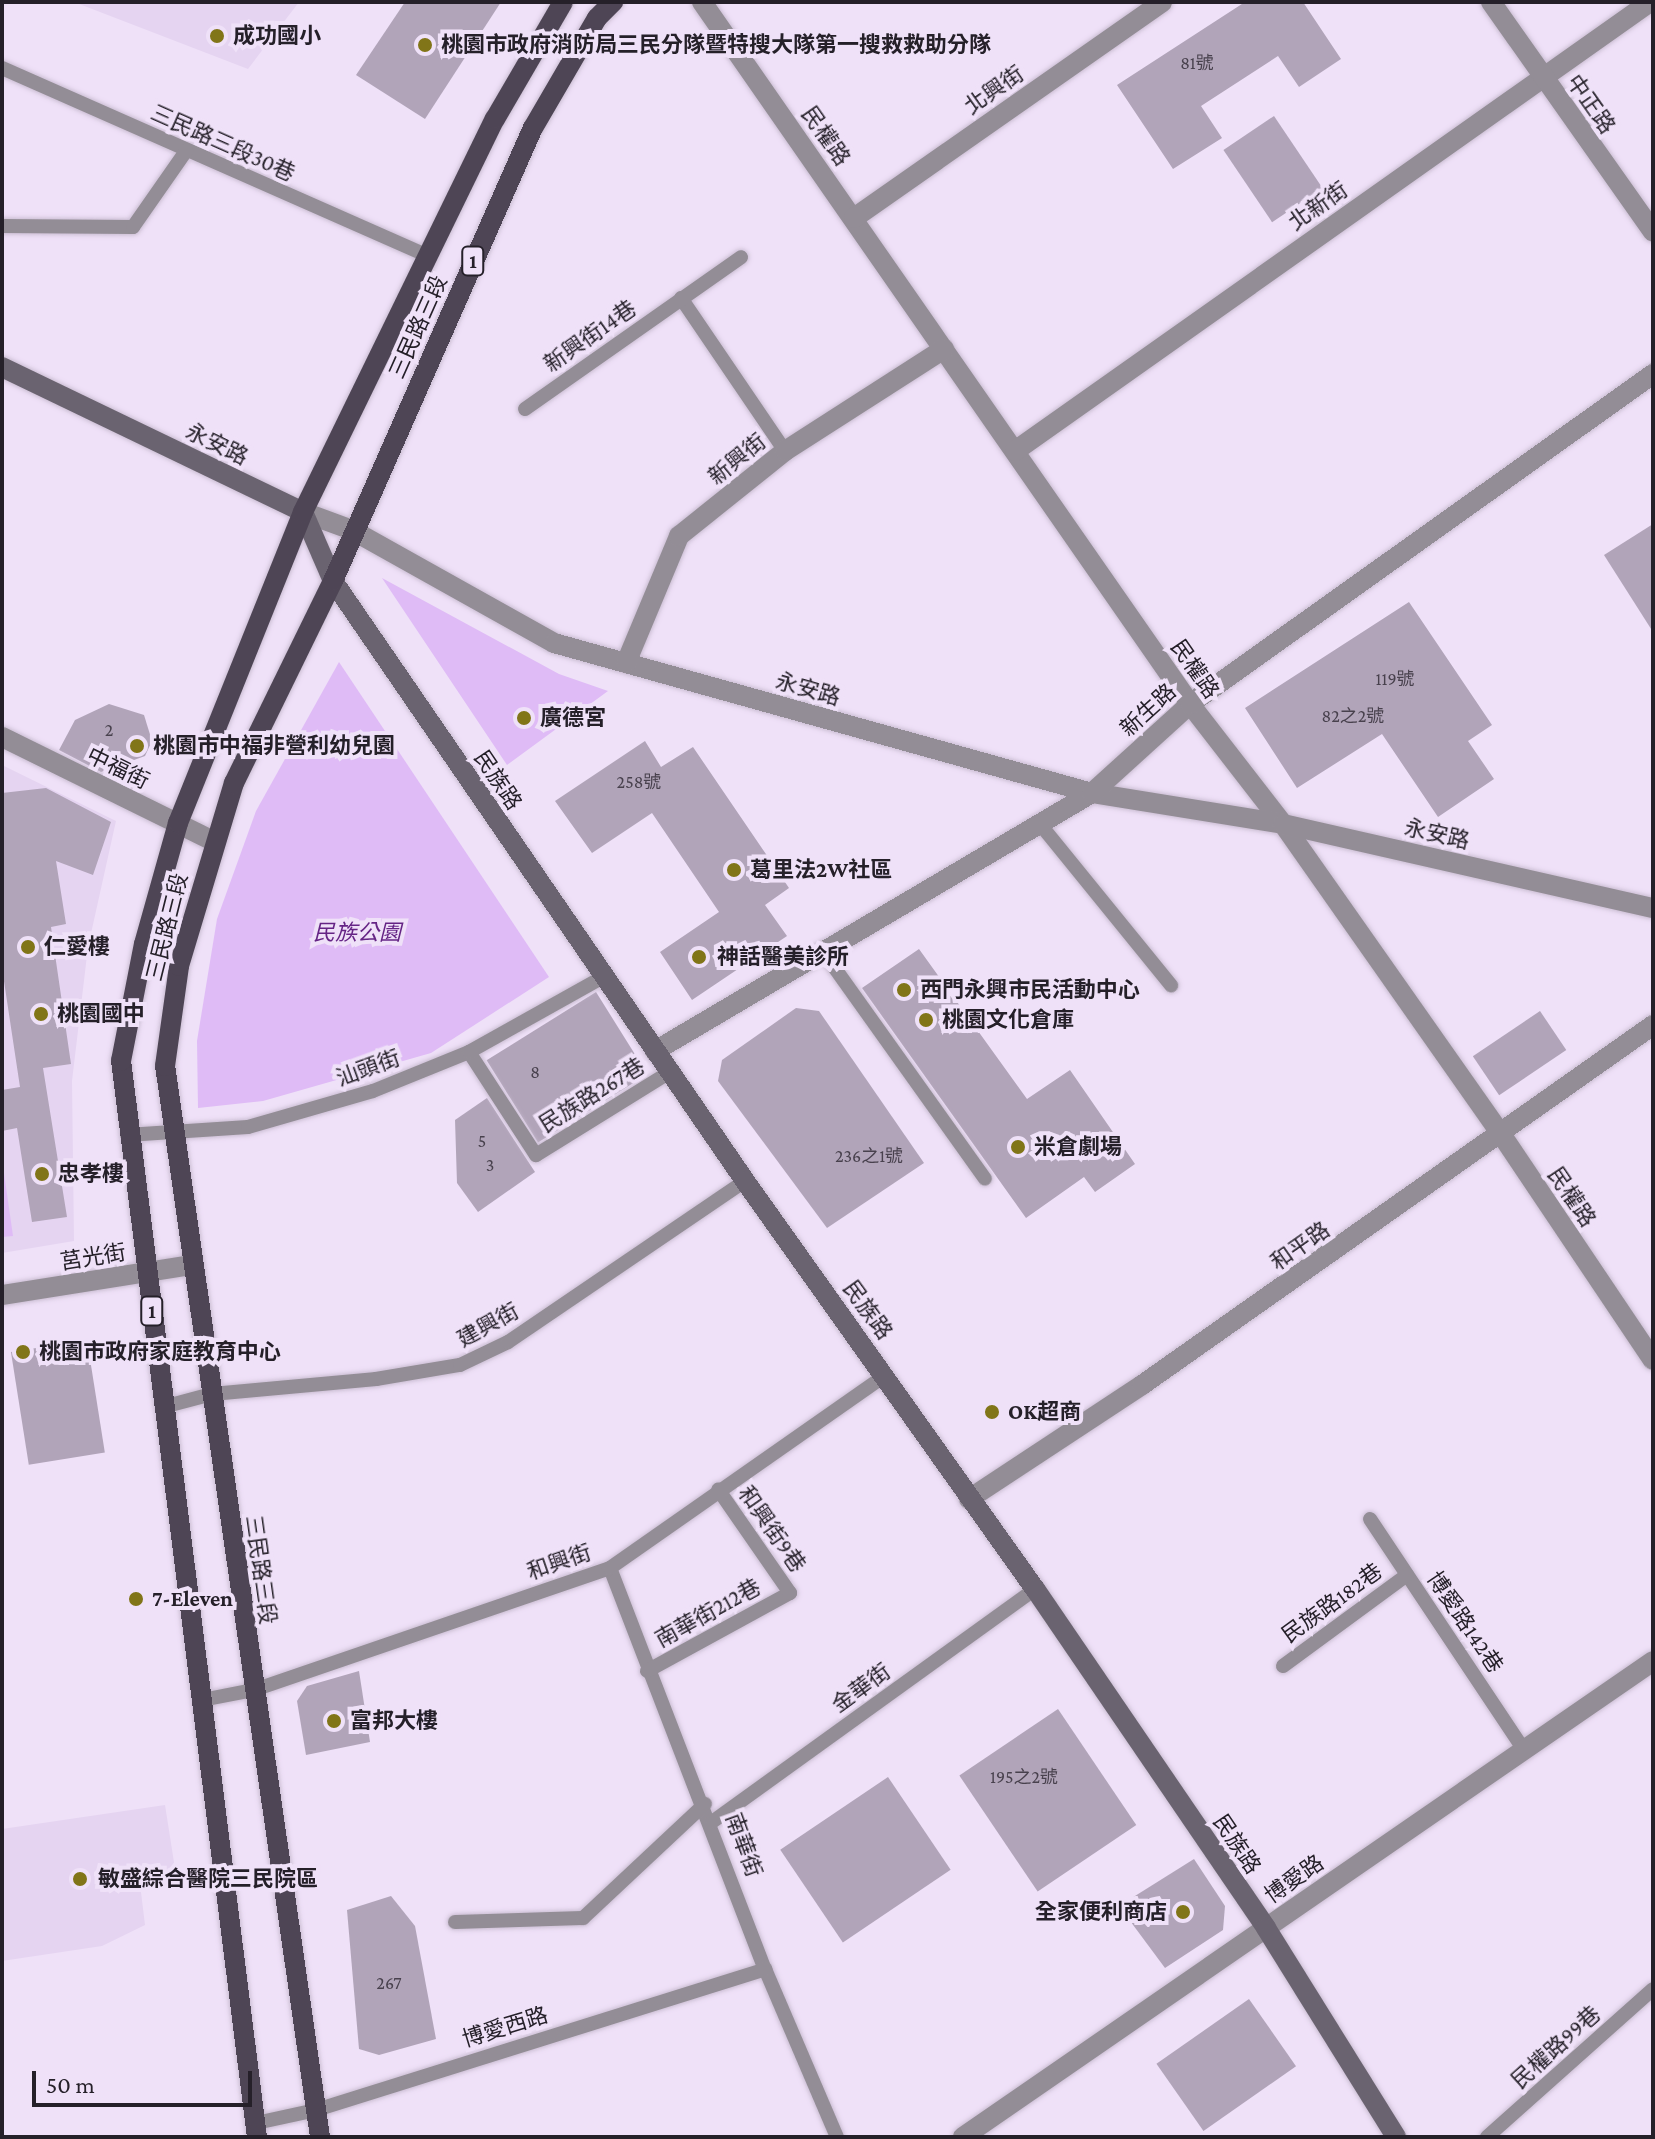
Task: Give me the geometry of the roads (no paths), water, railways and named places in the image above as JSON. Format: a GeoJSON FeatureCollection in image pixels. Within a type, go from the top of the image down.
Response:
{"type":"FeatureCollection","features":[{"type":"Feature","properties":{"kind":"main road","name":"三民路三段"},"geometry":{"type":"LineString","coordinates":[[256,2130],[127,1135],[121,1061],[144,944],[178,823],[303,512],[495,119],[563,2]]}},
{"type":"Feature","properties":{"kind":"main road","name":"三民路三段"},"geometry":{"type":"LineString","coordinates":[[320,2137],[165,1066],[179,966],[213,841],[234,783],[333,581],[352,530],[533,128],[597,18],[613,2]]}},
{"type":"Feature","properties":{"kind":"main road","name":"永安路"},"geometry":{"type":"LineString","coordinates":[[2,367],[303,512]]}},
{"type":"Feature","properties":{"kind":"main road","name":"民族路"},"geometry":{"type":"LineString","coordinates":[[303,512],[333,581],[745,1181],[886,1375],[969,1499],[1035,1589],[1266,1928],[1396,2137]]}},
{"type":"Feature","properties":{"kind":"street","name":"民權路"},"geometry":{"type":"LineString","coordinates":[[702,2],[1190,704],[1283,824],[1501,1134],[1653,1360]]}},
{"type":"Feature","properties":{"kind":"street","name":"北興街"},"geometry":{"type":"LineString","coordinates":[[854,218],[1162,2]]}},
{"type":"Feature","properties":{"kind":"street","name":"中正路"},"geometry":{"type":"LineString","coordinates":[[1491,2],[1653,232]]}},
{"type":"Feature","properties":{"kind":"street","name":"北新街"},"geometry":{"type":"LineString","coordinates":[[1015,451],[1650,2]]}},
{"type":"Feature","properties":{"kind":"street","name":"新興街"},"geometry":{"type":"LineString","coordinates":[[626,663],[679,536],[785,451],[944,349]]}},
{"type":"Feature","properties":{"kind":"street","name":"新生路"},"geometry":{"type":"LineString","coordinates":[[655,1051],[1092,793],[1190,704],[1653,374]]}},
{"type":"Feature","properties":{"kind":"street","name":"永安路"},"geometry":{"type":"LineString","coordinates":[[303,512],[352,530],[554,643],[1092,793],[1283,824],[1653,908]]}},
{"type":"Feature","properties":{"kind":"street","name":"中福街"},"geometry":{"type":"LineString","coordinates":[[2,737],[213,841]]}},
{"type":"Feature","properties":{"kind":"street","name":"和平路"},"geometry":{"type":"LineString","coordinates":[[969,1499],[1142,1385],[1653,1025]]}},
{"type":"Feature","properties":{"kind":"street","name":"莒光街"},"geometry":{"type":"LineString","coordinates":[[2,1295],[192,1265]]}},
{"type":"Feature","properties":{"kind":"street","name":"博愛路"},"geometry":{"type":"LineString","coordinates":[[963,2137],[1653,1661]]}},
{"type":"Feature","properties":{"kind":"lane","name":"三民路三段30巷"},"geometry":{"type":"LineString","coordinates":[[2,68],[428,256]]}},
{"type":"Feature","properties":{"kind":"lane"},"geometry":{"type":"LineString","coordinates":[[2,226],[133,227],[186,151]]}},
{"type":"Feature","properties":{"kind":"lane","name":"新興街14巷"},"geometry":{"type":"LineString","coordinates":[[525,409],[741,257]]}},
{"type":"Feature","properties":{"kind":"lane"},"geometry":{"type":"LineString","coordinates":[[681,298],[785,451]]}},
{"type":"Feature","properties":{"kind":"lane"},"geometry":{"type":"LineString","coordinates":[[1040,824],[1171,985]]}},
{"type":"Feature","properties":{"kind":"lane"},"geometry":{"type":"LineString","coordinates":[[824,953],[985,1179]]}},
{"type":"Feature","properties":{"kind":"lane","name":"汕頭街"},"geometry":{"type":"LineString","coordinates":[[127,1135],[174,1135],[248,1127],[308,1112],[469,1052],[603,977]]}},
{"type":"Feature","properties":{"kind":"lane","name":"民族路267巷"},"geometry":{"type":"LineString","coordinates":[[469,1052],[536,1155],[670,1072]]}},
{"type":"Feature","properties":{"kind":"lane","name":"建興街"},"geometry":{"type":"LineString","coordinates":[[163,1407],[212,1394],[376,1379],[460,1365],[508,1342],[745,1181]]}},
{"type":"Feature","properties":{"kind":"lane","name":"和興街"},"geometry":{"type":"LineString","coordinates":[[202,1700],[254,1690],[610,1568],[718,1489],[886,1375]]}},
{"type":"Feature","properties":{"kind":"lane","name":"和興街9巷"},"geometry":{"type":"LineString","coordinates":[[718,1489],[790,1593]]}},
{"type":"Feature","properties":{"kind":"lane","name":"博愛路142巷"},"geometry":{"type":"LineString","coordinates":[[1370,1519],[1524,1750]]}},
{"type":"Feature","properties":{"kind":"lane","name":"南華街"},"geometry":{"type":"LineString","coordinates":[[610,1568],[647,1671],[712,1822],[765,1969],[837,2137]]}},
{"type":"Feature","properties":{"kind":"lane","name":"民族路182巷"},"geometry":{"type":"LineString","coordinates":[[1283,1666],[1407,1575]]}},
{"type":"Feature","properties":{"kind":"lane","name":"金華街"},"geometry":{"type":"LineString","coordinates":[[712,1822],[1035,1589]]}},
{"type":"Feature","properties":{"kind":"lane","name":"南華街212巷"},"geometry":{"type":"LineString","coordinates":[[647,1671],[790,1593]]}},
{"type":"Feature","properties":{"kind":"lane"},"geometry":{"type":"LineString","coordinates":[[455,1922],[583,1918],[705,1804]]}},
{"type":"Feature","properties":{"kind":"lane","name":"博愛西路"},"geometry":{"type":"LineString","coordinates":[[256,2130],[765,1969]]}},
{"type":"Feature","properties":{"kind":"lane","name":"民權路99巷"},"geometry":{"type":"LineString","coordinates":[[1487,2137],[1653,1989]]}},
{"type":"Feature","properties":{"kind":"place","name":"成功國小"},"geometry":{"type":"Point","coordinates":[217,36]}},
{"type":"Feature","properties":{"kind":"place","name":"桃園市政府消防局三民分隊暨特搜大隊第一搜救救助分隊"},"geometry":{"type":"Point","coordinates":[425,45]}},
{"type":"Feature","properties":{"kind":"place","name":"廣德宮"},"geometry":{"type":"Point","coordinates":[524,718]}},
{"type":"Feature","properties":{"kind":"place","name":"桃園市中福非營利幼兒園"},"geometry":{"type":"Point","coordinates":[137,746]}},
{"type":"Feature","properties":{"kind":"place","name":"葛里法2W社區"},"geometry":{"type":"Point","coordinates":[734,870]}},
{"type":"Feature","properties":{"kind":"place","name":"仁愛樓"},"geometry":{"type":"Point","coordinates":[28,947]}},
{"type":"Feature","properties":{"kind":"place","name":"神話醫美診所"},"geometry":{"type":"Point","coordinates":[699,957]}},
{"type":"Feature","properties":{"kind":"place","name":"西門永興市民活動中心"},"geometry":{"type":"Point","coordinates":[904,990]}},
{"type":"Feature","properties":{"kind":"place","name":"桃園國中"},"geometry":{"type":"Point","coordinates":[41,1014]}},
{"type":"Feature","properties":{"kind":"place","name":"桃園文化倉庫"},"geometry":{"type":"Point","coordinates":[926,1020]}},
{"type":"Feature","properties":{"kind":"place","name":"米倉劇場"},"geometry":{"type":"Point","coordinates":[1018,1147]}},
{"type":"Feature","properties":{"kind":"place","name":"忠孝樓"},"geometry":{"type":"Point","coordinates":[42,1174]}},
{"type":"Feature","properties":{"kind":"place","name":"桃園市政府家庭教育中心"},"geometry":{"type":"Point","coordinates":[23,1352]}},
{"type":"Feature","properties":{"kind":"place","name":"OK超商"},"geometry":{"type":"Point","coordinates":[992,1412]}},
{"type":"Feature","properties":{"kind":"place","name":"7-Eleven"},"geometry":{"type":"Point","coordinates":[136,1599]}},
{"type":"Feature","properties":{"kind":"place","name":"富邦大樓"},"geometry":{"type":"Point","coordinates":[334,1721]}},
{"type":"Feature","properties":{"kind":"place","name":"敏盛綜合醫院三民院區"},"geometry":{"type":"Point","coordinates":[80,1879]}},
{"type":"Feature","properties":{"kind":"place","name":"全家便利商店"},"geometry":{"type":"Point","coordinates":[1183,1912]}},
{"type":"Feature","properties":{"kind":"park label","name":"民族公園"},"geometry":{"type":"Point","coordinates":[357,933]}}]}
